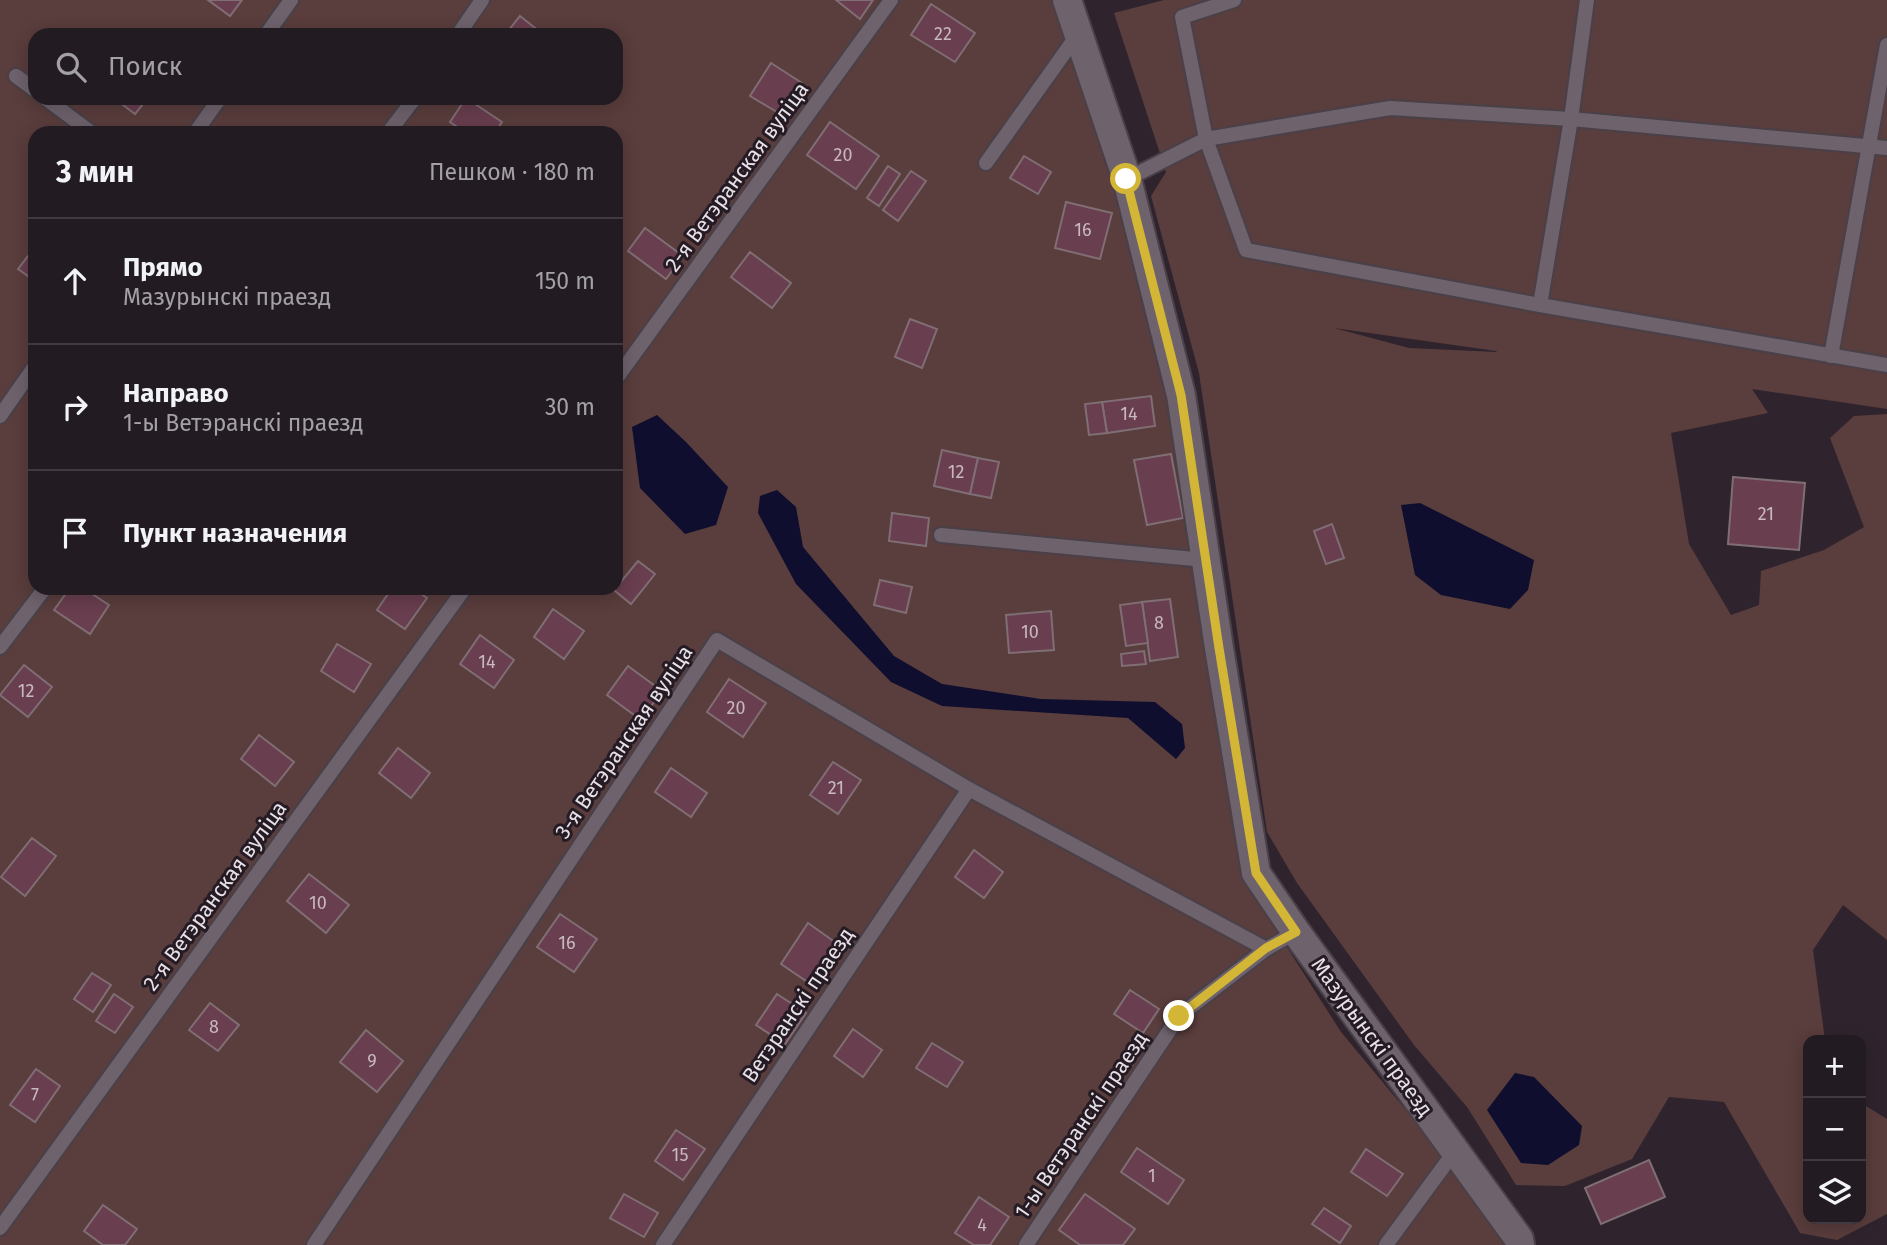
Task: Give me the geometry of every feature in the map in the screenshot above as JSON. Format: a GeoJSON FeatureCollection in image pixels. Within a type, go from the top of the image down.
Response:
{"type":"FeatureCollection","features":[{"type":"Feature","properties":{"kind":"street","name":"Мазурынскі праезд"},"geometry":{"type":"LineString","coordinates":[[1067,0],[1126,179],[1181,395],[1256,873],[1519,1239],[1520,1245]]}},
{"type":"Feature","properties":{"kind":"lane"},"geometry":{"type":"LineString","coordinates":[[271,28],[291,0]]}},
{"type":"Feature","properties":{"kind":"lane"},"geometry":{"type":"LineString","coordinates":[[463,28],[482,0]]}},
{"type":"Feature","properties":{"kind":"lane","name":"2-я Ветэранская вуліца"},"geometry":{"type":"LineString","coordinates":[[623,369],[891,0]]}},
{"type":"Feature","properties":{"kind":"lane"},"geometry":{"type":"LineString","coordinates":[[1234,0],[1182,17],[1206,139],[1246,250],[1887,365]]}},
{"type":"Feature","properties":{"kind":"lane"},"geometry":{"type":"LineString","coordinates":[[1540,304],[1571,119],[1587,0]]}},
{"type":"Feature","properties":{"kind":"lane"},"geometry":{"type":"LineString","coordinates":[[986,163],[1079,34]]}},
{"type":"Feature","properties":{"kind":"lane"},"geometry":{"type":"LineString","coordinates":[[1831,356],[1887,45]]}},
{"type":"Feature","properties":{"kind":"lane"},"geometry":{"type":"LineString","coordinates":[[16,76],[28,85]]}},
{"type":"Feature","properties":{"kind":"lane"},"geometry":{"type":"LineString","coordinates":[[54,105],[83,126]]}},
{"type":"Feature","properties":{"kind":"lane"},"geometry":{"type":"LineString","coordinates":[[200,126],[215,105]]}},
{"type":"Feature","properties":{"kind":"lane"},"geometry":{"type":"LineString","coordinates":[[393,126],[410,105]]}},
{"type":"Feature","properties":{"kind":"lane"},"geometry":{"type":"LineString","coordinates":[[1126,179],[1206,139],[1390,108],[1571,119],[1887,148]]}},
{"type":"Feature","properties":{"kind":"lane"},"geometry":{"type":"LineString","coordinates":[[1,413],[28,376]]}},
{"type":"Feature","properties":{"kind":"lane"},"geometry":{"type":"LineString","coordinates":[[941,535],[1205,560]]}},
{"type":"Feature","properties":{"kind":"lane"},"geometry":{"type":"LineString","coordinates":[[0,647],[39,595]]}},
{"type":"Feature","properties":{"kind":"lane","name":"2-я Ветэранская вуліца"},"geometry":{"type":"LineString","coordinates":[[0,1228],[460,595]]}},
{"type":"Feature","properties":{"kind":"lane","name":"3-я Ветэранская вуліца"},"geometry":{"type":"LineString","coordinates":[[314,1245],[717,640],[969,789],[1266,948]]}},
{"type":"Feature","properties":{"kind":"lane","name":"Ветэранскі праезд"},"geometry":{"type":"LineString","coordinates":[[663,1245],[969,789]]}},
{"type":"Feature","properties":{"kind":"lane"},"geometry":{"type":"LineString","coordinates":[[1266,948],[1296,932]]}},
{"type":"Feature","properties":{"kind":"lane","name":"1-ы Ветэранскі праезд"},"geometry":{"type":"LineString","coordinates":[[1027,1245],[1179,1016],[1266,948]]}},
{"type":"Feature","properties":{"kind":"lane"},"geometry":{"type":"LineString","coordinates":[[1386,1245],[1455,1151]]}},
{"type":"Feature","properties":{"kind":"shaded area"},"geometry":{"type":"Polygon","coordinates":[[[0,0],[1051,0],[1117,187],[1172,399],[1251,874],[1278,933],[1341,1032],[1514,1240],[1515,1245],[0,1245],[0,0]]]}},
{"type":"Feature","properties":{"kind":"shaded area"},"geometry":{"type":"Polygon","coordinates":[[[1164,0],[1887,0],[1887,409],[1752,389],[1768,413],[1671,433],[1689,544],[1731,615],[1759,605],[1761,571],[1824,550],[1864,527],[1830,438],[1854,416],[1887,414],[1887,940],[1843,905],[1813,950],[1824,1035],[1803,1035],[1803,1224],[1866,1224],[1866,1106],[1887,1119],[1887,1214],[1837,1240],[1800,1233],[1724,1102],[1669,1097],[1632,1159],[1565,1186],[1516,1185],[1467,1107],[1414,1045],[1297,883],[1267,832],[1199,373],[1151,196],[1166,172],[1114,13],[1164,0]],[[1334,328],[1409,348],[1496,351],[1334,328]]]}},
{"type":"Feature","properties":{"kind":"shaded area"},"geometry":{"type":"Polygon","coordinates":[[[657,415],[728,487],[716,525],[685,534],[640,488],[632,427],[657,415]]]}},
{"type":"Feature","properties":{"kind":"shaded area"},"geometry":{"type":"Polygon","coordinates":[[[777,490],[796,507],[803,547],[894,656],[942,684],[1041,699],[1155,702],[1182,724],[1185,748],[1176,759],[1128,718],[942,706],[891,682],[796,584],[758,513],[760,496],[777,490]]]}},
{"type":"Feature","properties":{"kind":"shaded area"},"geometry":{"type":"Polygon","coordinates":[[[1420,503],[1534,560],[1528,590],[1510,609],[1441,595],[1415,575],[1401,505],[1420,503]]]}},
{"type":"Feature","properties":{"kind":"shaded area"},"geometry":{"type":"Polygon","coordinates":[[[1515,1073],[1534,1077],[1582,1126],[1579,1145],[1548,1165],[1521,1163],[1487,1110],[1515,1073]]]}},
{"type":"Feature","properties":{"kind":"building"},"geometry":{"type":"Polygon","coordinates":[[[208,0],[242,0],[230,16],[208,0]]]}},
{"type":"Feature","properties":{"kind":"building"},"geometry":{"type":"Polygon","coordinates":[[[836,0],[873,0],[860,19],[836,0]]]}},
{"type":"Feature","properties":{"kind":"building"},"geometry":{"type":"Polygon","coordinates":[[[931,4],[975,33],[955,62],[911,35],[931,4]]]}},
{"type":"Feature","properties":{"kind":"building"},"geometry":{"type":"Polygon","coordinates":[[[520,16],[535,28],[511,28],[520,16]]]}},
{"type":"Feature","properties":{"kind":"building"},"geometry":{"type":"Polygon","coordinates":[[[771,63],[802,83],[782,115],[750,96],[771,63]]]}},
{"type":"Feature","properties":{"kind":"building"},"geometry":{"type":"Polygon","coordinates":[[[123,105],[142,105],[135,114],[123,105]]]}},
{"type":"Feature","properties":{"kind":"building"},"geometry":{"type":"Polygon","coordinates":[[[461,105],[476,105],[502,122],[499,126],[456,126],[450,122],[461,105]]]}},
{"type":"Feature","properties":{"kind":"building"},"geometry":{"type":"Polygon","coordinates":[[[830,122],[879,156],[856,189],[807,155],[830,122]]]}},
{"type":"Feature","properties":{"kind":"building"},"geometry":{"type":"Polygon","coordinates":[[[1024,156],[1051,172],[1038,194],[1010,178],[1024,156]]]}},
{"type":"Feature","properties":{"kind":"building"},"geometry":{"type":"Polygon","coordinates":[[[888,166],[900,174],[879,206],[867,198],[888,166]]]}},
{"type":"Feature","properties":{"kind":"building"},"geometry":{"type":"Polygon","coordinates":[[[911,171],[926,181],[898,221],[883,210],[911,171]]]}},
{"type":"Feature","properties":{"kind":"building"},"geometry":{"type":"Polygon","coordinates":[[[1066,202],[1112,213],[1100,259],[1055,248],[1066,202]]]}},
{"type":"Feature","properties":{"kind":"building"},"geometry":{"type":"Polygon","coordinates":[[[645,228],[683,256],[666,279],[628,251],[645,228]]]}},
{"type":"Feature","properties":{"kind":"building"},"geometry":{"type":"Polygon","coordinates":[[[750,252],[791,283],[772,308],[731,277],[750,252]]]}},
{"type":"Feature","properties":{"kind":"building"},"geometry":{"type":"Polygon","coordinates":[[[28,256],[28,276],[18,269],[28,256]]]}},
{"type":"Feature","properties":{"kind":"building"},"geometry":{"type":"Polygon","coordinates":[[[910,319],[937,329],[922,368],[895,357],[910,319]]]}},
{"type":"Feature","properties":{"kind":"building"},"geometry":{"type":"Polygon","coordinates":[[[1151,396],[1155,426],[1107,433],[1102,402],[1151,396]]]}},
{"type":"Feature","properties":{"kind":"building"},"geometry":{"type":"Polygon","coordinates":[[[1102,402],[1107,433],[1089,435],[1085,404],[1102,402]]]}},
{"type":"Feature","properties":{"kind":"building"},"geometry":{"type":"Polygon","coordinates":[[[942,450],[978,458],[970,494],[934,486],[942,450]]]}},
{"type":"Feature","properties":{"kind":"building"},"geometry":{"type":"Polygon","coordinates":[[[1171,454],[1183,518],[1147,525],[1134,460],[1171,454]]]}},
{"type":"Feature","properties":{"kind":"building"},"geometry":{"type":"Polygon","coordinates":[[[978,458],[999,462],[991,498],[970,494],[978,458]]]}},
{"type":"Feature","properties":{"kind":"building"},"geometry":{"type":"Polygon","coordinates":[[[1733,477],[1805,483],[1799,550],[1728,544],[1733,477]]]}},
{"type":"Feature","properties":{"kind":"building"},"geometry":{"type":"Polygon","coordinates":[[[892,513],[929,518],[926,546],[889,541],[892,513]]]}},
{"type":"Feature","properties":{"kind":"building"},"geometry":{"type":"Polygon","coordinates":[[[1332,524],[1344,558],[1326,564],[1314,531],[1332,524]]]}},
{"type":"Feature","properties":{"kind":"building"},"geometry":{"type":"Polygon","coordinates":[[[638,561],[655,574],[631,604],[620,595],[623,595],[623,579],[638,561]]]}},
{"type":"Feature","properties":{"kind":"building"},"geometry":{"type":"Polygon","coordinates":[[[880,580],[912,587],[906,613],[874,605],[880,580]]]}},
{"type":"Feature","properties":{"kind":"building"},"geometry":{"type":"Polygon","coordinates":[[[65,595],[94,595],[109,605],[90,634],[54,610],[65,595]]]}},
{"type":"Feature","properties":{"kind":"building"},"geometry":{"type":"Polygon","coordinates":[[[387,595],[422,595],[427,598],[405,629],[377,610],[387,595]]]}},
{"type":"Feature","properties":{"kind":"building"},"geometry":{"type":"Polygon","coordinates":[[[1170,599],[1178,657],[1150,661],[1142,602],[1170,599]]]}},
{"type":"Feature","properties":{"kind":"building"},"geometry":{"type":"Polygon","coordinates":[[[1142,602],[1148,643],[1126,646],[1120,605],[1142,602]]]}},
{"type":"Feature","properties":{"kind":"building"},"geometry":{"type":"Polygon","coordinates":[[[553,609],[584,631],[564,659],[534,637],[553,609]]]}},
{"type":"Feature","properties":{"kind":"building"},"geometry":{"type":"Polygon","coordinates":[[[1051,611],[1054,650],[1009,653],[1006,615],[1051,611]]]}},
{"type":"Feature","properties":{"kind":"building"},"geometry":{"type":"Polygon","coordinates":[[[480,635],[514,660],[494,688],[460,664],[480,635]]]}},
{"type":"Feature","properties":{"kind":"building"},"geometry":{"type":"Polygon","coordinates":[[[337,644],[371,664],[354,692],[321,671],[337,644]]]}},
{"type":"Feature","properties":{"kind":"building"},"geometry":{"type":"Polygon","coordinates":[[[1144,651],[1146,664],[1122,666],[1121,654],[1144,651]]]}},
{"type":"Feature","properties":{"kind":"building"},"geometry":{"type":"Polygon","coordinates":[[[24,665],[52,687],[28,717],[0,695],[24,665]]]}},
{"type":"Feature","properties":{"kind":"building"},"geometry":{"type":"Polygon","coordinates":[[[628,666],[662,691],[641,720],[607,695],[628,666]]]}},
{"type":"Feature","properties":{"kind":"building"},"geometry":{"type":"Polygon","coordinates":[[[729,679],[766,703],[743,737],[707,712],[729,679]]]}},
{"type":"Feature","properties":{"kind":"building"},"geometry":{"type":"Polygon","coordinates":[[[259,735],[294,762],[275,786],[241,759],[259,735]]]}},
{"type":"Feature","properties":{"kind":"building"},"geometry":{"type":"Polygon","coordinates":[[[398,748],[430,773],[411,798],[379,773],[398,748]]]}},
{"type":"Feature","properties":{"kind":"building"},"geometry":{"type":"Polygon","coordinates":[[[833,762],[861,780],[838,814],[810,795],[833,762]]]}},
{"type":"Feature","properties":{"kind":"building"},"geometry":{"type":"Polygon","coordinates":[[[671,768],[707,793],[691,817],[655,792],[671,768]]]}},
{"type":"Feature","properties":{"kind":"building"},"geometry":{"type":"Polygon","coordinates":[[[32,838],[56,856],[25,896],[1,877],[32,838]]]}},
{"type":"Feature","properties":{"kind":"building"},"geometry":{"type":"Polygon","coordinates":[[[974,850],[1003,872],[984,898],[955,877],[974,850]]]}},
{"type":"Feature","properties":{"kind":"building"},"geometry":{"type":"Polygon","coordinates":[[[309,874],[349,905],[326,933],[287,901],[309,874]]]}},
{"type":"Feature","properties":{"kind":"building"},"geometry":{"type":"Polygon","coordinates":[[[560,914],[597,939],[574,972],[537,947],[560,914]]]}},
{"type":"Feature","properties":{"kind":"building"},"geometry":{"type":"Polygon","coordinates":[[[808,923],[839,945],[812,985],[781,964],[808,923]]]}},
{"type":"Feature","properties":{"kind":"building"},"geometry":{"type":"Polygon","coordinates":[[[92,973],[111,985],[93,1012],[74,999],[92,973]]]}},
{"type":"Feature","properties":{"kind":"building"},"geometry":{"type":"Polygon","coordinates":[[[1130,990],[1159,1009],[1143,1033],[1114,1014],[1130,990]]]}},
{"type":"Feature","properties":{"kind":"building"},"geometry":{"type":"Polygon","coordinates":[[[114,994],[133,1007],[115,1033],[96,1021],[114,994]]]}},
{"type":"Feature","properties":{"kind":"building"},"geometry":{"type":"Polygon","coordinates":[[[777,994],[806,1013],[785,1044],[756,1025],[777,994]]]}},
{"type":"Feature","properties":{"kind":"building"},"geometry":{"type":"Polygon","coordinates":[[[210,1003],[239,1025],[218,1051],[189,1030],[210,1003]]]}},
{"type":"Feature","properties":{"kind":"building"},"geometry":{"type":"Polygon","coordinates":[[[853,1029],[882,1050],[863,1077],[834,1056],[853,1029]]]}},
{"type":"Feature","properties":{"kind":"building"},"geometry":{"type":"Polygon","coordinates":[[[366,1030],[403,1061],[377,1092],[340,1062],[366,1030]]]}},
{"type":"Feature","properties":{"kind":"building"},"geometry":{"type":"Polygon","coordinates":[[[932,1043],[963,1062],[947,1087],[916,1068],[932,1043]]]}},
{"type":"Feature","properties":{"kind":"building"},"geometry":{"type":"Polygon","coordinates":[[[36,1069],[60,1086],[35,1122],[10,1105],[36,1069]]]}},
{"type":"Feature","properties":{"kind":"building"},"geometry":{"type":"Polygon","coordinates":[[[676,1130],[705,1149],[683,1180],[655,1161],[676,1130]]]}},
{"type":"Feature","properties":{"kind":"building"},"geometry":{"type":"Polygon","coordinates":[[[1137,1148],[1184,1180],[1168,1204],[1121,1172],[1137,1148]]]}},
{"type":"Feature","properties":{"kind":"building"},"geometry":{"type":"Polygon","coordinates":[[[1366,1149],[1403,1174],[1387,1196],[1351,1172],[1366,1149]]]}},
{"type":"Feature","properties":{"kind":"building"},"geometry":{"type":"Polygon","coordinates":[[[1649,1160],[1665,1197],[1601,1224],[1585,1188],[1649,1160]]]}},
{"type":"Feature","properties":{"kind":"building"},"geometry":{"type":"Polygon","coordinates":[[[624,1194],[658,1213],[644,1237],[610,1218],[624,1194]]]}},
{"type":"Feature","properties":{"kind":"building"},"geometry":{"type":"Polygon","coordinates":[[[1085,1194],[1135,1229],[1123,1245],[1080,1245],[1059,1230],[1085,1194]]]}},
{"type":"Feature","properties":{"kind":"building"},"geometry":{"type":"Polygon","coordinates":[[[979,1197],[1009,1217],[990,1245],[974,1245],[955,1233],[979,1197]]]}},
{"type":"Feature","properties":{"kind":"building"},"geometry":{"type":"Polygon","coordinates":[[[103,1205],[137,1229],[125,1245],[103,1245],[84,1231],[103,1205]]]}},
{"type":"Feature","properties":{"kind":"building"},"geometry":{"type":"Polygon","coordinates":[[[1324,1208],[1351,1226],[1340,1243],[1312,1224],[1324,1208]]]}},
{"type":"Feature","properties":{"kind":"route"},"geometry":{"type":"LineString","coordinates":[[1126,179],[1181,395],[1256,873],[1296,932],[1266,948],[1179,1016]]}}]}
